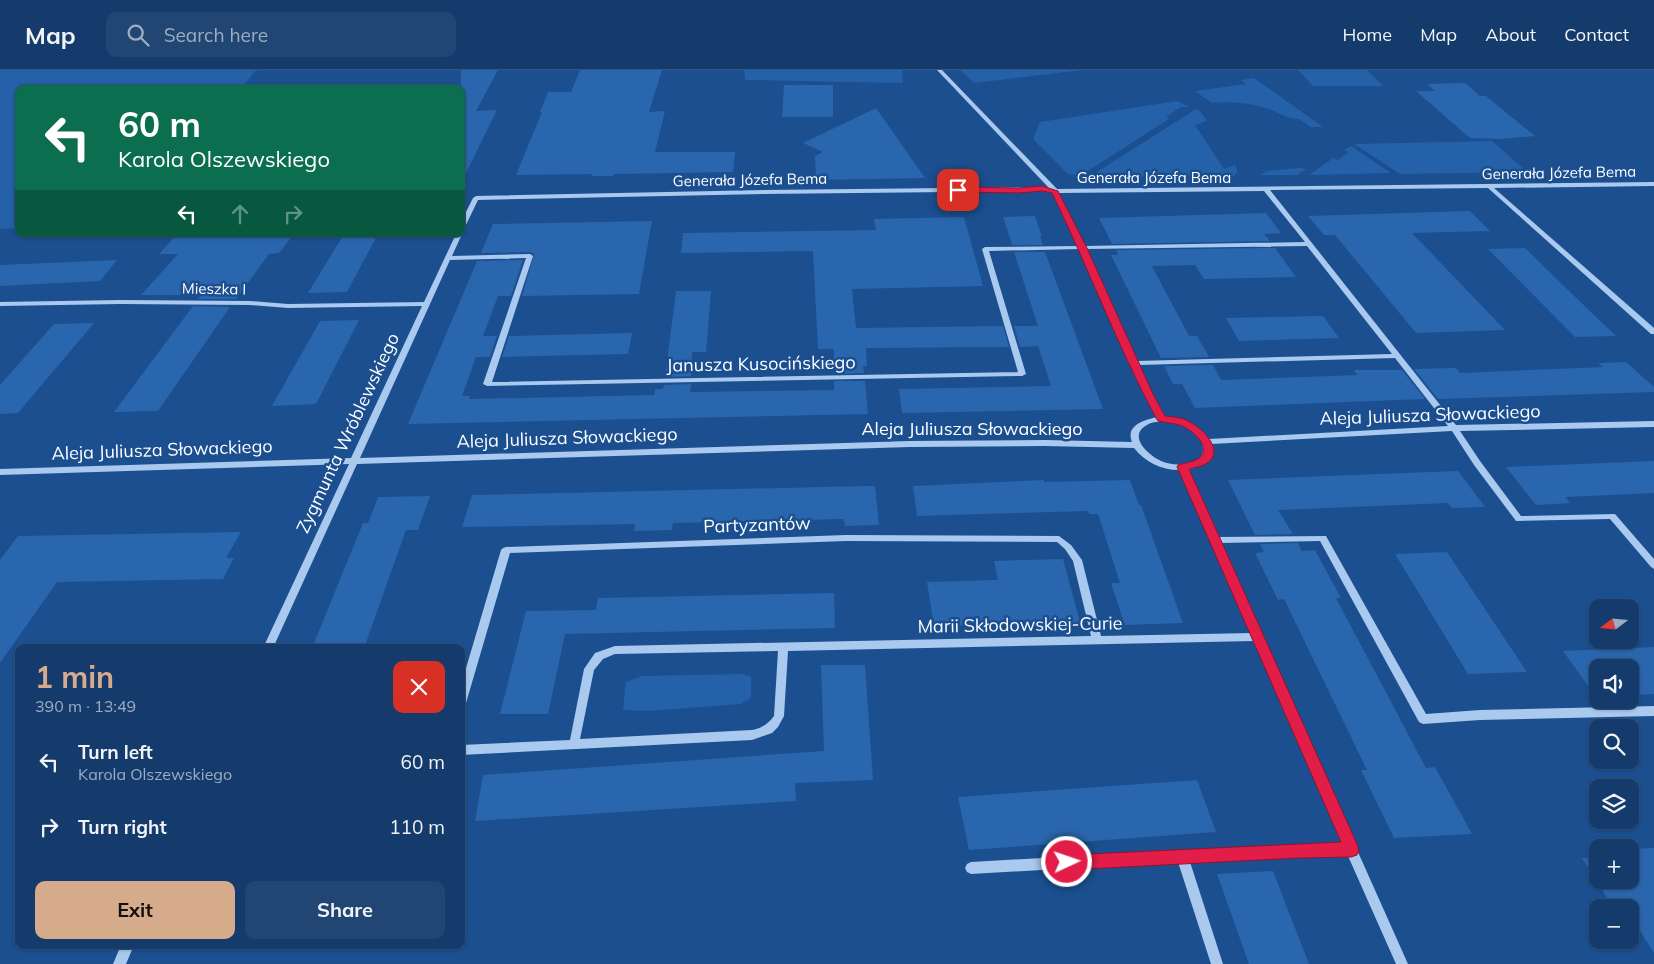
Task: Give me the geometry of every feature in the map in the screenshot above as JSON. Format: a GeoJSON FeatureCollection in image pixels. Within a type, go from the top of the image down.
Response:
{"type":"FeatureCollection","features":[{"type":"Feature","properties":{"kind":"street"},"geometry":{"type":"LineString","coordinates":[[939,70],[1055,191],[1083,248],[1148,394],[1162,418]]}},
{"type":"Feature","properties":{"kind":"street","name":"Generała Józefa Bema"},"geometry":{"type":"LineString","coordinates":[[476,198],[774,192],[1018,190],[1042,188],[1055,191],[1654,184]]}},
{"type":"Feature","properties":{"kind":"street"},"geometry":{"type":"LineString","coordinates":[[1490,187],[1654,332]]}},
{"type":"Feature","properties":{"kind":"street"},"geometry":{"type":"LineString","coordinates":[[1266,189],[1454,428],[1477,463],[1519,519],[1612,516],[1654,565]]}},
{"type":"Feature","properties":{"kind":"street"},"geometry":{"type":"LineString","coordinates":[[465,221],[476,198]]}},
{"type":"Feature","properties":{"kind":"street","name":"Zygmunta Wróblewskiego"},"geometry":{"type":"LineString","coordinates":[[270,644],[458,237]]}},
{"type":"Feature","properties":{"kind":"street"},"geometry":{"type":"LineString","coordinates":[[1083,248],[1309,244]]}},
{"type":"Feature","properties":{"kind":"street","name":"Janusza Kusocińskiego"},"geometry":{"type":"LineString","coordinates":[[448,258],[530,256],[487,384],[1022,374],[984,249],[1083,248]]}},
{"type":"Feature","properties":{"kind":"street","name":"Mieszka I"},"geometry":{"type":"LineString","coordinates":[[0,304],[139,302],[250,303],[288,306],[427,304]]}},
{"type":"Feature","properties":{"kind":"street"},"geometry":{"type":"LineString","coordinates":[[1135,363],[1397,356]]}},
{"type":"Feature","properties":{"kind":"street"},"geometry":{"type":"LineString","coordinates":[[1162,418],[1184,423],[1202,435],[1207,442],[1208,450],[1206,457],[1201,462],[1182,467],[1171,467],[1149,458],[1136,445],[1134,437],[1136,429],[1141,424],[1162,418]]}},
{"type":"Feature","properties":{"kind":"street","name":"Aleja Juliusza Słowackiego"},"geometry":{"type":"LineString","coordinates":[[1207,442],[1454,428],[1654,424]]}},
{"type":"Feature","properties":{"kind":"street","name":"Aleja Juliusza Słowackiego"},"geometry":{"type":"LineString","coordinates":[[0,472],[910,444],[1045,442],[1136,445]]}},
{"type":"Feature","properties":{"kind":"street"},"geometry":{"type":"LineString","coordinates":[[1182,467],[1402,964]]}},
{"type":"Feature","properties":{"kind":"street","name":"Partyzantów"},"geometry":{"type":"LineString","coordinates":[[465,689],[506,550],[846,538],[1059,540],[1068,547],[1077,560],[1096,641]]}},
{"type":"Feature","properties":{"kind":"street"},"geometry":{"type":"LineString","coordinates":[[1215,540],[1323,538],[1423,719],[1480,715],[1654,711]]}},
{"type":"Feature","properties":{"kind":"street","name":"Marii Skłodowskiej-Curie"},"geometry":{"type":"LineString","coordinates":[[574,744],[588,669],[596,658],[604,653],[615,650],[1258,637]]}},
{"type":"Feature","properties":{"kind":"street"},"geometry":{"type":"LineString","coordinates":[[465,750],[752,735],[765,732],[775,725],[778,716],[782,646]]}},
{"type":"Feature","properties":{"kind":"street"},"geometry":{"type":"LineString","coordinates":[[971,868],[1182,856],[1351,850]]}},
{"type":"Feature","properties":{"kind":"street"},"geometry":{"type":"LineString","coordinates":[[1182,856],[1217,964]]}},
{"type":"Feature","properties":{"kind":"street"},"geometry":{"type":"LineString","coordinates":[[119,964],[126,949]]}},
{"type":"Feature","properties":{"kind":"shaded area"},"geometry":{"type":"Polygon","coordinates":[[[0,70],[264,70],[255,71],[244,85],[15,85],[15,228],[0,229],[0,70]]]}},
{"type":"Feature","properties":{"kind":"shaded area"},"geometry":{"type":"Polygon","coordinates":[[[744,70],[902,70],[903,83],[745,80],[744,70]]]}},
{"type":"Feature","properties":{"kind":"shaded area"},"geometry":{"type":"Polygon","coordinates":[[[960,70],[1082,70],[974,83],[960,70]]]}},
{"type":"Feature","properties":{"kind":"shaded area"},"geometry":{"type":"Polygon","coordinates":[[[1298,70],[1367,70],[1383,86],[1313,86],[1298,70]]]}},
{"type":"Feature","properties":{"kind":"shaded area"},"geometry":{"type":"Polygon","coordinates":[[[1254,78],[1323,127],[1311,127],[1299,119],[1290,118],[1253,105],[1233,102],[1212,103],[1195,91],[1246,84],[1241,80],[1254,78]]]}},
{"type":"Feature","properties":{"kind":"shaded area"},"geometry":{"type":"Polygon","coordinates":[[[1177,101],[1190,107],[1181,107],[1166,117],[1169,119],[1080,176],[1068,174],[1033,139],[1040,122],[1177,101]]]}},
{"type":"Feature","properties":{"kind":"shaded area"},"geometry":{"type":"Polygon","coordinates":[[[1196,109],[1200,111],[1207,121],[1195,125],[1224,169],[1235,165],[1238,173],[1235,173],[1235,176],[1089,177],[1196,109]]]}},
{"type":"Feature","properties":{"kind":"shaded area"},"geometry":{"type":"Polygon","coordinates":[[[1492,141],[1527,172],[1400,174],[1354,144],[1492,141]]]}},
{"type":"Feature","properties":{"kind":"shaded area"},"geometry":{"type":"Polygon","coordinates":[[[1351,146],[1391,173],[1309,175],[1333,158],[1338,160],[1349,152],[1344,150],[1351,146]]]}},
{"type":"Feature","properties":{"kind":"shaded area"},"geometry":{"type":"Polygon","coordinates":[[[1306,169],[1297,175],[1260,175],[1267,171],[1306,169]]]}},
{"type":"Feature","properties":{"kind":"shaded area"},"geometry":{"type":"Polygon","coordinates":[[[743,674],[751,677],[751,698],[741,704],[649,711],[623,710],[626,682],[642,676],[743,674]]]}},
{"type":"Feature","properties":{"kind":"building"},"geometry":{"type":"Polygon","coordinates":[[[461,70],[498,70],[476,111],[497,110],[465,175],[465,85],[461,85],[461,70]]]}},
{"type":"Feature","properties":{"kind":"building"},"geometry":{"type":"Polygon","coordinates":[[[580,70],[662,70],[649,112],[665,111],[655,152],[735,152],[733,172],[614,174],[613,176],[591,176],[592,174],[516,175],[542,112],[540,112],[548,92],[571,92],[580,70]]]}},
{"type":"Feature","properties":{"kind":"building"},"geometry":{"type":"Polygon","coordinates":[[[1465,83],[1480,96],[1486,96],[1535,136],[1501,139],[1470,138],[1416,91],[1435,91],[1427,84],[1465,83]]]}},
{"type":"Feature","properties":{"kind":"building"},"geometry":{"type":"Polygon","coordinates":[[[784,85],[833,85],[833,117],[782,117],[784,85]]]}},
{"type":"Feature","properties":{"kind":"building"},"geometry":{"type":"Polygon","coordinates":[[[876,108],[925,178],[816,180],[815,156],[823,152],[803,143],[876,108]]]}},
{"type":"Feature","properties":{"kind":"building"},"geometry":{"type":"Polygon","coordinates":[[[1470,211],[1490,231],[1412,233],[1505,330],[1416,333],[1335,235],[1324,235],[1308,216],[1470,211]]]}},
{"type":"Feature","properties":{"kind":"building"},"geometry":{"type":"Polygon","coordinates":[[[1266,213],[1281,233],[1264,234],[1270,241],[1112,244],[1099,218],[1266,213]]]}},
{"type":"Feature","properties":{"kind":"building"},"geometry":{"type":"Polygon","coordinates":[[[1035,216],[1043,245],[1012,245],[1003,217],[1035,216]]]}},
{"type":"Feature","properties":{"kind":"building"},"geometry":{"type":"Polygon","coordinates":[[[964,217],[983,286],[852,289],[856,328],[1003,326],[1009,347],[866,348],[867,366],[863,366],[864,373],[834,374],[834,349],[818,349],[813,251],[681,253],[683,233],[876,230],[874,219],[964,217]]]}},
{"type":"Feature","properties":{"kind":"building"},"geometry":{"type":"Polygon","coordinates":[[[652,221],[639,294],[522,296],[534,254],[530,252],[481,253],[493,224],[652,221]]]}},
{"type":"Feature","properties":{"kind":"building"},"geometry":{"type":"Polygon","coordinates":[[[174,237],[292,237],[279,253],[269,254],[236,299],[198,299],[201,295],[141,295],[178,254],[159,254],[174,237]]]}},
{"type":"Feature","properties":{"kind":"building"},"geometry":{"type":"Polygon","coordinates":[[[342,237],[376,237],[347,292],[308,293],[342,237]]]}},
{"type":"Feature","properties":{"kind":"building"},"geometry":{"type":"Polygon","coordinates":[[[1275,248],[1296,277],[1204,279],[1195,265],[1152,266],[1189,336],[1197,336],[1209,357],[1161,358],[1111,255],[1118,255],[1116,250],[1275,248]]]}},
{"type":"Feature","properties":{"kind":"building"},"geometry":{"type":"Polygon","coordinates":[[[1525,248],[1616,336],[1575,337],[1488,249],[1525,248]]]}},
{"type":"Feature","properties":{"kind":"building"},"geometry":{"type":"Polygon","coordinates":[[[1014,252],[1045,252],[1103,409],[902,413],[899,389],[1051,386],[1038,346],[1020,347],[1014,326],[1038,326],[1014,252]]]}},
{"type":"Feature","properties":{"kind":"building"},"geometry":{"type":"Polygon","coordinates":[[[117,260],[100,281],[0,286],[0,265],[117,260]]]}},
{"type":"Feature","properties":{"kind":"building"},"geometry":{"type":"Polygon","coordinates":[[[523,260],[511,296],[498,296],[483,336],[497,336],[490,357],[476,357],[462,396],[470,396],[469,399],[654,395],[655,389],[663,389],[664,385],[691,384],[690,392],[834,390],[834,381],[865,381],[868,414],[408,424],[477,261],[523,260]]]}},
{"type":"Feature","properties":{"kind":"building"},"geometry":{"type":"Polygon","coordinates":[[[676,291],[711,291],[706,352],[692,352],[691,376],[665,377],[676,291]]]}},
{"type":"Feature","properties":{"kind":"building"},"geometry":{"type":"Polygon","coordinates":[[[193,306],[230,307],[158,411],[114,412],[193,306]]]}},
{"type":"Feature","properties":{"kind":"building"},"geometry":{"type":"Polygon","coordinates":[[[1323,316],[1339,338],[1239,341],[1226,318],[1323,316]]]}},
{"type":"Feature","properties":{"kind":"building"},"geometry":{"type":"Polygon","coordinates":[[[359,320],[316,404],[272,406],[320,321],[359,320]]]}},
{"type":"Feature","properties":{"kind":"building"},"geometry":{"type":"Polygon","coordinates":[[[94,323],[18,413],[0,414],[0,385],[54,324],[94,323]]]}},
{"type":"Feature","properties":{"kind":"building"},"geometry":{"type":"Polygon","coordinates":[[[632,333],[628,354],[502,357],[509,336],[632,333]]]}},
{"type":"Feature","properties":{"kind":"building"},"geometry":{"type":"Polygon","coordinates":[[[1626,362],[1654,387],[1654,392],[1438,399],[1414,369],[1456,368],[1460,373],[1603,367],[1598,363],[1626,362]]]}},
{"type":"Feature","properties":{"kind":"building"},"geometry":{"type":"Polygon","coordinates":[[[1213,365],[1221,380],[1357,375],[1354,370],[1402,370],[1425,399],[1195,408],[1182,384],[1173,384],[1164,366],[1213,365]]]}},
{"type":"Feature","properties":{"kind":"building"},"geometry":{"type":"Polygon","coordinates":[[[1654,461],[1654,493],[1565,497],[1570,503],[1536,505],[1506,467],[1654,461]]]}},
{"type":"Feature","properties":{"kind":"building"},"geometry":{"type":"Polygon","coordinates":[[[1458,471],[1485,507],[1452,508],[1448,503],[1278,510],[1293,534],[1255,535],[1228,480],[1458,471]]]}},
{"type":"Feature","properties":{"kind":"building"},"geometry":{"type":"Polygon","coordinates":[[[1044,480],[1044,482],[1130,480],[1139,505],[1141,505],[1183,623],[1125,625],[1111,583],[1120,583],[1098,514],[1089,514],[1088,511],[917,516],[913,486],[1044,480]]]}},
{"type":"Feature","properties":{"kind":"building"},"geometry":{"type":"Polygon","coordinates":[[[875,486],[879,525],[845,526],[844,519],[673,523],[672,530],[634,531],[635,524],[462,527],[472,495],[875,486]]]}},
{"type":"Feature","properties":{"kind":"building"},"geometry":{"type":"Polygon","coordinates":[[[430,496],[418,530],[406,530],[365,644],[314,644],[363,523],[368,523],[378,497],[430,496]]]}},
{"type":"Feature","properties":{"kind":"building"},"geometry":{"type":"Polygon","coordinates":[[[241,532],[226,558],[234,558],[223,579],[57,582],[0,663],[0,560],[18,536],[241,532]]]}},
{"type":"Feature","properties":{"kind":"building"},"geometry":{"type":"Polygon","coordinates":[[[1298,543],[1302,551],[1315,550],[1341,598],[1336,598],[1426,768],[1435,767],[1472,834],[1394,838],[1361,770],[1367,770],[1284,599],[1278,600],[1255,553],[1264,552],[1260,544],[1298,543]]]}},
{"type":"Feature","properties":{"kind":"building"},"geometry":{"type":"Polygon","coordinates":[[[1447,552],[1527,672],[1468,674],[1395,554],[1447,552]]]}},
{"type":"Feature","properties":{"kind":"building"},"geometry":{"type":"Polygon","coordinates":[[[1063,559],[1080,622],[934,626],[927,582],[998,580],[994,561],[1063,559]]]}},
{"type":"Feature","properties":{"kind":"building"},"geometry":{"type":"Polygon","coordinates":[[[834,593],[835,628],[565,634],[548,714],[500,714],[526,611],[596,610],[598,598],[834,593]]]}},
{"type":"Feature","properties":{"kind":"building"},"geometry":{"type":"Polygon","coordinates":[[[1654,647],[1654,694],[1639,695],[1639,659],[1589,659],[1589,687],[1563,651],[1639,649],[1654,647]]]}},
{"type":"Feature","properties":{"kind":"building"},"geometry":{"type":"Polygon","coordinates":[[[821,665],[865,665],[873,780],[795,783],[796,801],[475,821],[483,775],[824,751],[821,665]]]}},
{"type":"Feature","properties":{"kind":"building"},"geometry":{"type":"Polygon","coordinates":[[[1197,780],[1216,832],[969,850],[958,797],[1197,780]]]}},
{"type":"Feature","properties":{"kind":"building"},"geometry":{"type":"Polygon","coordinates":[[[1654,848],[1654,953],[1639,929],[1639,899],[1608,899],[1601,889],[1639,889],[1639,849],[1654,848]]]}},
{"type":"Feature","properties":{"kind":"building"},"geometry":{"type":"Polygon","coordinates":[[[1582,858],[1589,858],[1589,869],[1582,858]]]}},
{"type":"Feature","properties":{"kind":"building"},"geometry":{"type":"Polygon","coordinates":[[[1273,871],[1309,964],[1249,964],[1217,874],[1273,871]]]}},
{"type":"Feature","properties":{"kind":"route"},"geometry":{"type":"LineString","coordinates":[[958,190],[1042,188],[1055,191],[1083,248],[1148,394],[1162,418],[1184,423],[1194,428],[1207,442],[1208,450],[1206,457],[1201,462],[1193,466],[1182,467],[1351,850],[1298,850],[1067,862]]}}]}
